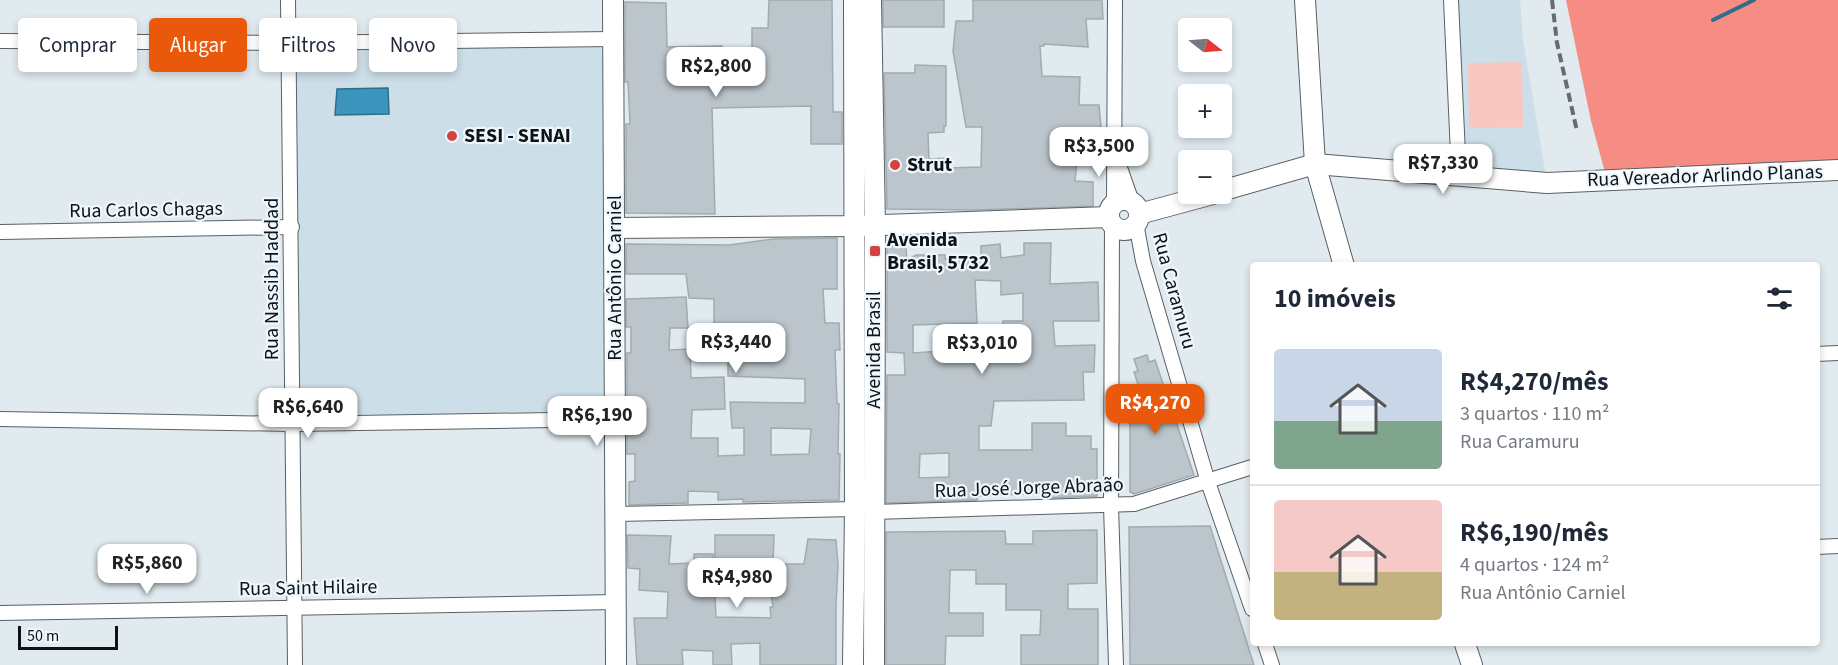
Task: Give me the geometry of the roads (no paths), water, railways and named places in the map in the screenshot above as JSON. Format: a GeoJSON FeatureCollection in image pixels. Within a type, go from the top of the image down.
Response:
{"type":"FeatureCollection","features":[{"type":"Feature","properties":{"kind":"street","name":"Rua Nassib Haddad"},"geometry":{"type":"LineString","coordinates":[[288,0],[288,18]]}},
{"type":"Feature","properties":{"kind":"street","name":"Rua Antônio Carniel"},"geometry":{"type":"LineString","coordinates":[[613,0],[616,665]]}},
{"type":"Feature","properties":{"kind":"street","name":"Avenida Brasil"},"geometry":{"type":"LineString","coordinates":[[854,0],[855,226],[864,511],[874,665]]}},
{"type":"Feature","properties":{"kind":"street","name":"Avenida Brasil"},"geometry":{"type":"LineString","coordinates":[[853,665],[864,511],[875,226],[872,0]]}},
{"type":"Feature","properties":{"kind":"street"},"geometry":{"type":"LineString","coordinates":[[1115,0],[1115,153],[1124,214],[1111,506],[1116,665]]}},
{"type":"Feature","properties":{"kind":"street"},"geometry":{"type":"LineString","coordinates":[[1305,0],[1315,164],[1343,262]]}},
{"type":"Feature","properties":{"kind":"street"},"geometry":{"type":"LineString","coordinates":[[1451,0],[1459,177]]}},
{"type":"Feature","properties":{"kind":"street"},"geometry":{"type":"LineString","coordinates":[[357,42],[613,39]]}},
{"type":"Feature","properties":{"kind":"street"},"geometry":{"type":"LineString","coordinates":[[0,41],[259,43]]}},
{"type":"Feature","properties":{"kind":"street","name":"Rua Nassib Haddad"},"geometry":{"type":"LineString","coordinates":[[289,72],[295,665]]}},
{"type":"Feature","properties":{"kind":"street"},"geometry":{"type":"LineString","coordinates":[[1232,188],[1315,164]]}},
{"type":"Feature","properties":{"kind":"street","name":"Rua Vereador Arlindo Planas"},"geometry":{"type":"LineString","coordinates":[[1315,164],[1547,183],[1838,170]]}},
{"type":"Feature","properties":{"kind":"street"},"geometry":{"type":"LineString","coordinates":[[614,228],[875,226],[1124,214],[1178,202]]}},
{"type":"Feature","properties":{"kind":"street","name":"Rua Caramuru"},"geometry":{"type":"LineString","coordinates":[[1124,214],[1143,261],[1208,482],[1250,603]]}},
{"type":"Feature","properties":{"kind":"street","name":"Rua Carlos Chagas"},"geometry":{"type":"LineString","coordinates":[[0,232],[292,227]]}},
{"type":"Feature","properties":{"kind":"street"},"geometry":{"type":"LineString","coordinates":[[1820,354],[1838,353]]}},
{"type":"Feature","properties":{"kind":"street"},"geometry":{"type":"LineString","coordinates":[[0,419],[292,424],[615,419]]}},
{"type":"Feature","properties":{"kind":"street","name":"Rua José Jorge Abraão"},"geometry":{"type":"LineString","coordinates":[[616,513],[1111,506],[1134,504],[1250,468]]}},
{"type":"Feature","properties":{"kind":"street"},"geometry":{"type":"LineString","coordinates":[[1820,547],[1838,546]]}},
{"type":"Feature","properties":{"kind":"street","name":"Rua Saint Hilaire"},"geometry":{"type":"LineString","coordinates":[[0,613],[616,602]]}},
{"type":"Feature","properties":{"kind":"street"},"geometry":{"type":"LineString","coordinates":[[1266,646],[1272,665]]}},
{"type":"Feature","properties":{"kind":"street"},"geometry":{"type":"LineString","coordinates":[[1466,646],[1472,665]]}},
{"type":"Feature","properties":{"kind":"water"},"geometry":{"type":"Polygon","coordinates":[[[388,88],[389,114],[335,115],[337,89],[388,88]]]}},
{"type":"Feature","properties":{"kind":"waterway"},"geometry":{"type":"LineString","coordinates":[[1713,20],[1754,0]]}},
{"type":"Feature","properties":{"kind":"railway"},"geometry":{"type":"LineString","coordinates":[[1552,0],[1557,43],[1577,131]]}},
{"type":"Feature","properties":{"kind":"place","name":"SESI - SENAI"},"geometry":{"type":"Point","coordinates":[452,136]}},
{"type":"Feature","properties":{"kind":"place","name":"Strut"},"geometry":{"type":"Point","coordinates":[895,165]}},
{"type":"Feature","properties":{"kind":"place","name":"Avenida Brasil, 5732"},"geometry":{"type":"Point","coordinates":[875,251]}}]}
